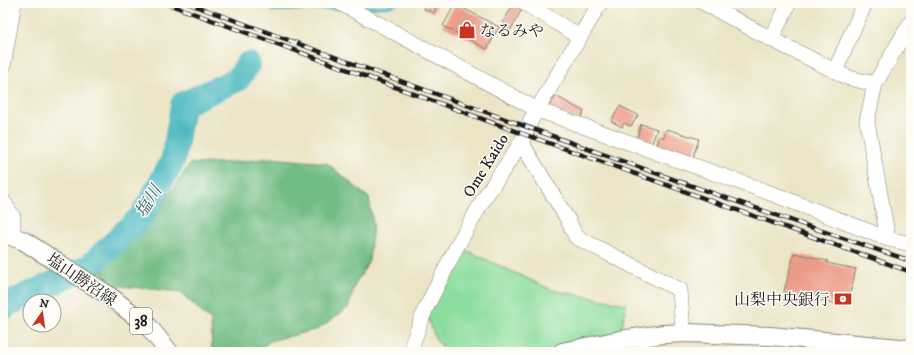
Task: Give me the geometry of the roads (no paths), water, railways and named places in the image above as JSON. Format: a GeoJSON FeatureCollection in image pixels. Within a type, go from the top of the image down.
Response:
{"type":"FeatureCollection","features":[{"type":"Feature","properties":{"kind":"main road","name":"塩山勝沼線"},"geometry":{"type":"LineString","coordinates":[[8,235],[24,241],[108,295],[148,326],[169,352]]}},
{"type":"Feature","properties":{"kind":"main road"},"geometry":{"type":"LineString","coordinates":[[562,352],[620,340],[683,333],[770,336],[901,350]]}},
{"type":"Feature","properties":{"kind":"street"},"geometry":{"type":"LineString","coordinates":[[3,66],[14,3]]}},
{"type":"Feature","properties":{"kind":"street"},"geometry":{"type":"LineString","coordinates":[[340,3],[538,110],[773,194],[888,239],[911,244]]}},
{"type":"Feature","properties":{"kind":"street"},"geometry":{"type":"LineString","coordinates":[[525,3],[580,37]]}},
{"type":"Feature","properties":{"kind":"street","name":"Ome Kaido"},"geometry":{"type":"LineString","coordinates":[[413,352],[413,342],[425,310],[457,246],[485,197],[519,145],[600,3]]}},
{"type":"Feature","properties":{"kind":"street"},"geometry":{"type":"LineString","coordinates":[[771,39],[789,3]]}},
{"type":"Feature","properties":{"kind":"street"},"geometry":{"type":"LineString","coordinates":[[835,71],[865,3]]}},
{"type":"Feature","properties":{"kind":"street"},"geometry":{"type":"LineString","coordinates":[[710,5],[771,39],[849,78],[875,84]]}},
{"type":"Feature","properties":{"kind":"street"},"geometry":{"type":"LineString","coordinates":[[888,239],[867,121],[875,84],[911,22]]}},
{"type":"Feature","properties":{"kind":"street"},"geometry":{"type":"LineString","coordinates":[[519,145],[524,147],[568,220],[576,237],[680,290],[683,333]]}},
{"type":"Feature","properties":{"kind":"street"},"geometry":{"type":"LineString","coordinates":[[3,201],[13,217],[8,235]]}},
{"type":"Feature","properties":{"kind":"waterway","name":"塩川"},"geometry":{"type":"LineString","coordinates":[[360,8],[390,6],[397,3]]}},
{"type":"Feature","properties":{"kind":"waterway","name":"塩川"},"geometry":{"type":"LineString","coordinates":[[272,10],[339,8]]}},
{"type":"Feature","properties":{"kind":"waterway","name":"塩川"},"geometry":{"type":"LineString","coordinates":[[3,309],[6,305],[90,266],[142,216],[173,160],[183,104],[238,79],[248,64]]}},
{"type":"Feature","properties":{"kind":"railway"},"geometry":{"type":"LineString","coordinates":[[165,3],[515,131],[911,272]]}},
{"type":"Feature","properties":{"kind":"railway"},"geometry":{"type":"LineString","coordinates":[[187,3],[639,167],[911,261]]}},
{"type":"Feature","properties":{"kind":"place","name":"なるみや"},"geometry":{"type":"Point","coordinates":[467,30]}},
{"type":"Feature","properties":{"kind":"place","name":"山梨中央銀行"},"geometry":{"type":"Point","coordinates":[843,299]}}]}
